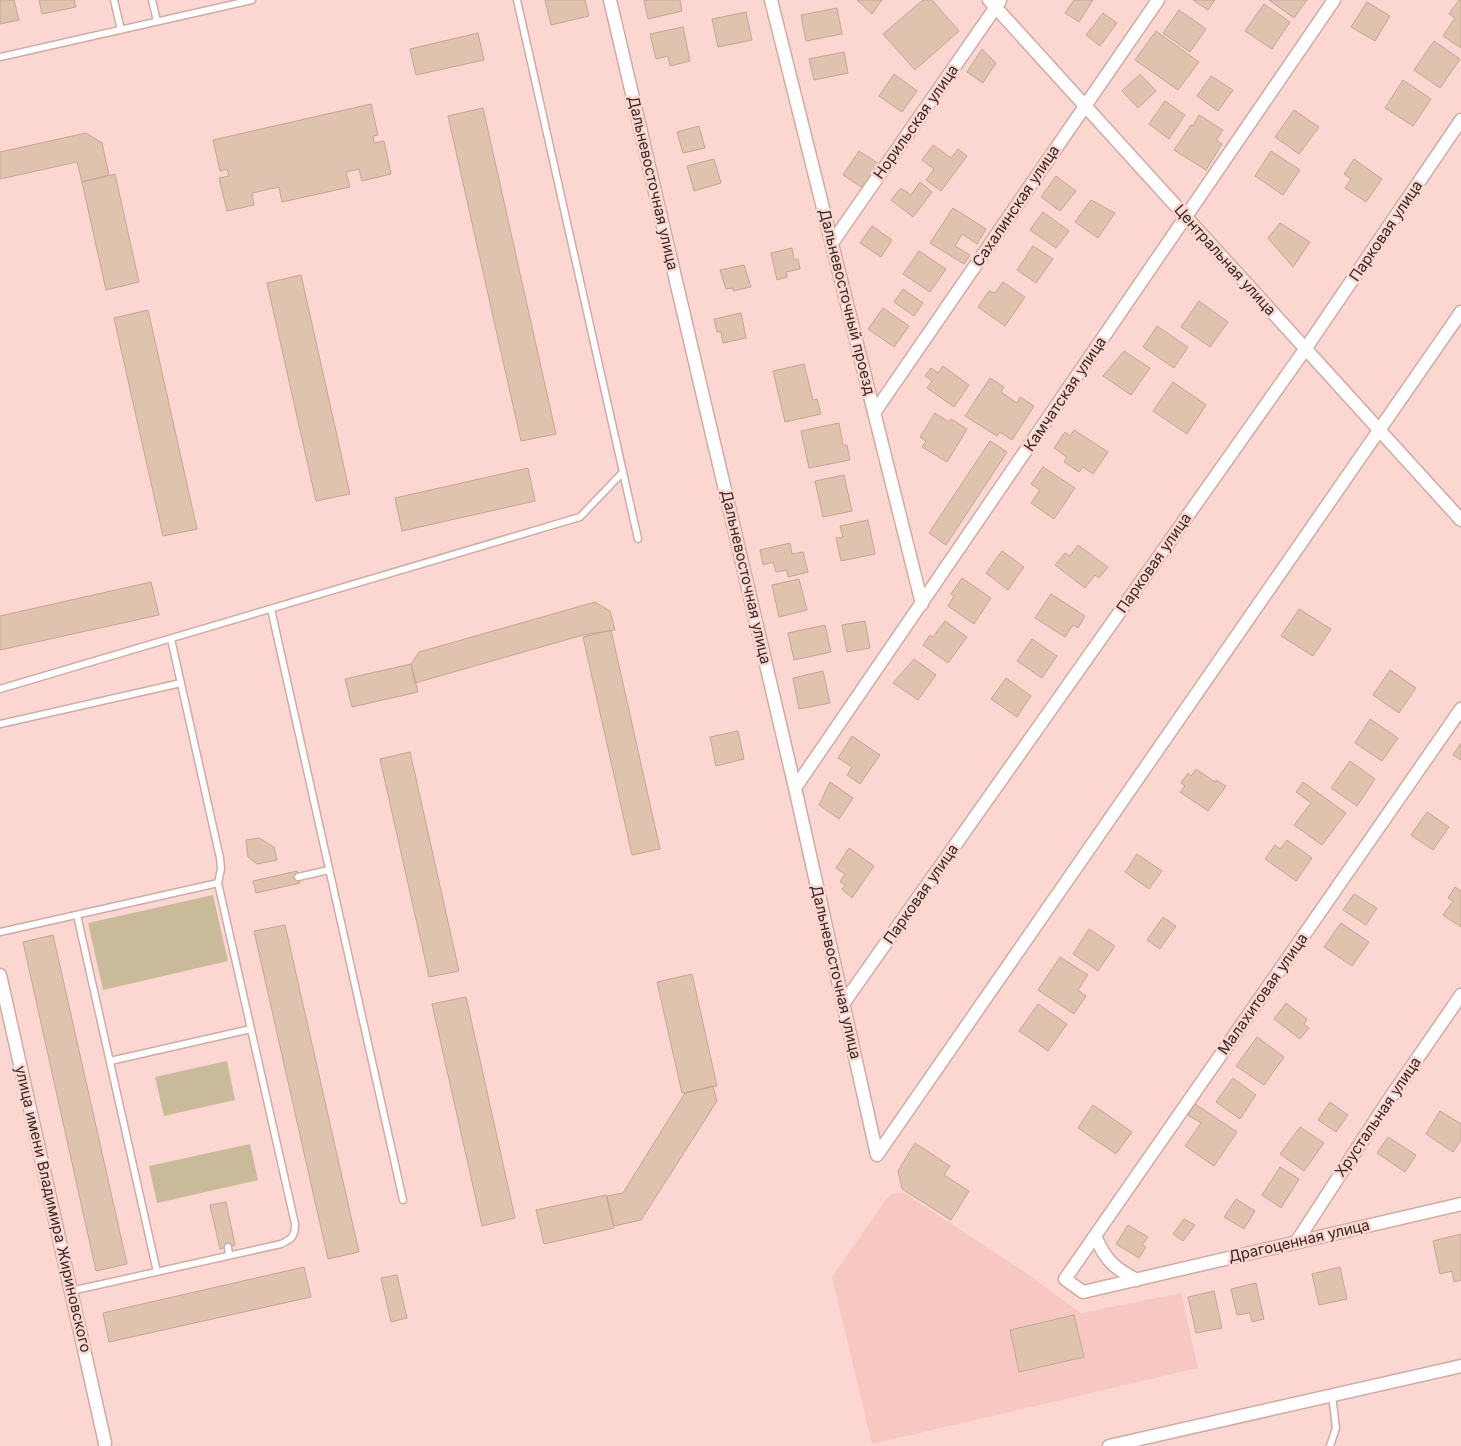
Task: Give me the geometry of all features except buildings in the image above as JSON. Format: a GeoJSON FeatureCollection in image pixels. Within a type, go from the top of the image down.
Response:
{"type":"FeatureCollection","features":[{"type":"Feature","properties":{"kind":"street","name":"Дальневосточная улица"},"geometry":{"type":"LineString","coordinates":[[610,0],[795,788],[877,1155],[1379,429]]}},
{"type":"Feature","properties":{"kind":"street","name":"Дальневосточный проезд"},"geometry":{"type":"LineString","coordinates":[[771,0],[922,604]]}},
{"type":"Feature","properties":{"kind":"street","name":"Сахалинская улица"},"geometry":{"type":"LineString","coordinates":[[874,412],[1158,0]]}},
{"type":"Feature","properties":{"kind":"street","name":"Камчатская улица"},"geometry":{"type":"LineString","coordinates":[[795,788],[1334,0]]}},
{"type":"Feature","properties":{"kind":"street","name":"Норильская улица"},"geometry":{"type":"LineString","coordinates":[[832,244],[995,2]]}},
{"type":"Feature","properties":{"kind":"street","name":"Центральная улица"},"geometry":{"type":"LineString","coordinates":[[995,2],[1085,105],[1461,520]]}},
{"type":"Feature","properties":{"kind":"street","name":"Парковая улица"},"geometry":{"type":"LineString","coordinates":[[843,1004],[1306,348],[1461,120]]}},
{"type":"Feature","properties":{"kind":"street"},"geometry":{"type":"LineString","coordinates":[[1379,429],[1461,312]]}},
{"type":"Feature","properties":{"kind":"street","name":"Малахитовая улица"},"geometry":{"type":"LineString","coordinates":[[1138,1280],[1083,1292],[1065,1278],[1461,709]]}},
{"type":"Feature","properties":{"kind":"street","name":"улица имени Владимира Жириновского"},"geometry":{"type":"LineString","coordinates":[[0,975],[105,1443]]}},
{"type":"Feature","properties":{"kind":"street","name":"Хрустальная улица"},"geometry":{"type":"LineString","coordinates":[[1297,1241],[1386,1104],[1461,995]]}},
{"type":"Feature","properties":{"kind":"street","name":"Драгоценная улица"},"geometry":{"type":"LineString","coordinates":[[1138,1280],[1297,1241],[1461,1204]]}},
{"type":"Feature","properties":{"kind":"street"},"geometry":{"type":"LineString","coordinates":[[1095,1236],[1104,1256],[1118,1270],[1138,1280]]}},
{"type":"Feature","properties":{"kind":"street"},"geometry":{"type":"LineString","coordinates":[[1109,1446],[1461,1366]]}},
{"type":"Feature","properties":{"kind":"lane"},"geometry":{"type":"LineString","coordinates":[[114,0],[121,30]]}},
{"type":"Feature","properties":{"kind":"lane"},"geometry":{"type":"LineString","coordinates":[[152,0],[157,21]]}},
{"type":"Feature","properties":{"kind":"lane"},"geometry":{"type":"LineString","coordinates":[[0,57],[252,0]]}},
{"type":"Feature","properties":{"kind":"lane"},"geometry":{"type":"LineString","coordinates":[[517,0],[638,539]]}},
{"type":"Feature","properties":{"kind":"lane"},"geometry":{"type":"LineString","coordinates":[[0,689],[580,517],[623,472]]}},
{"type":"Feature","properties":{"kind":"lane"},"geometry":{"type":"LineString","coordinates":[[271,609],[403,1200]]}},
{"type":"Feature","properties":{"kind":"lane"},"geometry":{"type":"LineString","coordinates":[[71,1291],[281,1244],[291,1239],[295,1233],[218,883],[222,869],[220,858],[171,639]]}},
{"type":"Feature","properties":{"kind":"lane"},"geometry":{"type":"LineString","coordinates":[[0,724],[181,683]]}},
{"type":"Feature","properties":{"kind":"lane"},"geometry":{"type":"LineString","coordinates":[[298,877],[329,870]]}},
{"type":"Feature","properties":{"kind":"lane"},"geometry":{"type":"LineString","coordinates":[[0,932],[218,883]]}},
{"type":"Feature","properties":{"kind":"lane"},"geometry":{"type":"LineString","coordinates":[[77,915],[157,1272]]}},
{"type":"Feature","properties":{"kind":"lane"},"geometry":{"type":"LineString","coordinates":[[110,1061],[251,1029]]}},
{"type":"Feature","properties":{"kind":"lane"},"geometry":{"type":"LineString","coordinates":[[228,1247],[229,1255]]}},
{"type":"Feature","properties":{"kind":"lane"},"geometry":{"type":"LineString","coordinates":[[1330,1446],[1336,1428],[1332,1395]]}},
{"type":"Feature","properties":{"kind":"shaded area"},"geometry":{"type":"Polygon","coordinates":[[[213,895],[228,961],[103,990],[88,923],[213,895]]]}},
{"type":"Feature","properties":{"kind":"shaded area"},"geometry":{"type":"Polygon","coordinates":[[[227,1061],[235,1100],[164,1116],[155,1077],[227,1061]]]}},
{"type":"Feature","properties":{"kind":"shaded area"},"geometry":{"type":"Polygon","coordinates":[[[250,1144],[258,1180],[157,1203],[149,1166],[250,1144]]]}},
{"type":"Feature","properties":{"kind":"shaded area"},"geometry":{"type":"Polygon","coordinates":[[[904,1193],[1022,1270],[1081,1313],[1181,1293],[1198,1368],[872,1444],[832,1277],[890,1194],[904,1193]]]}}]}
